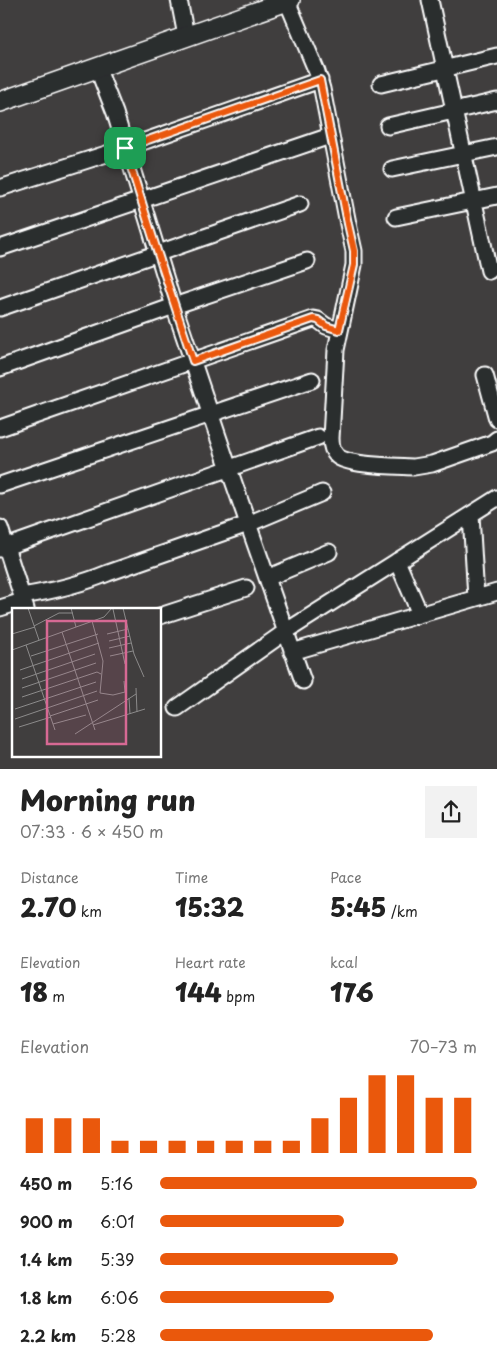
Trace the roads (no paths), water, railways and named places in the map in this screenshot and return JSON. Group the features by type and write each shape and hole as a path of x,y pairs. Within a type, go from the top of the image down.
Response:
{"street":[{"path":"179,0 186,36"},
{"path":"430,0 489,271"},
{"path":"0,102 288,1 320,80 355,258 336,350 331,438 333,451 340,458 351,462 414,467 432,464 492,443 497,439"},
{"path":"381,84 497,56"},
{"path":"97,67 115,112 174,306 210,414 303,681"},
{"path":"0,188 125,148 320,80"},
{"path":"388,126 497,101"},
{"path":"0,248 330,136"},
{"path":"392,169 497,147"},
{"path":"396,217 497,196"},
{"path":"0,308 300,204"},
{"path":"0,368 307,261"},
{"path":"0,428 313,319 339,330"},
{"path":"484,375 497,419"},
{"path":"0,486 312,380"},
{"path":"3,548 318,437"},
{"path":"0,608 24,602 51,591 88,582 108,573 248,524 322,493"},
{"path":"177,708 285,632 497,498"},
{"path":"471,515 476,598"},
{"path":"0,528 3,548 24,602"},
{"path":"267,578 329,552"},
{"path":"396,561 420,614"},
{"path":"161,616 246,588"},
{"path":"292,652 497,592"}]}
